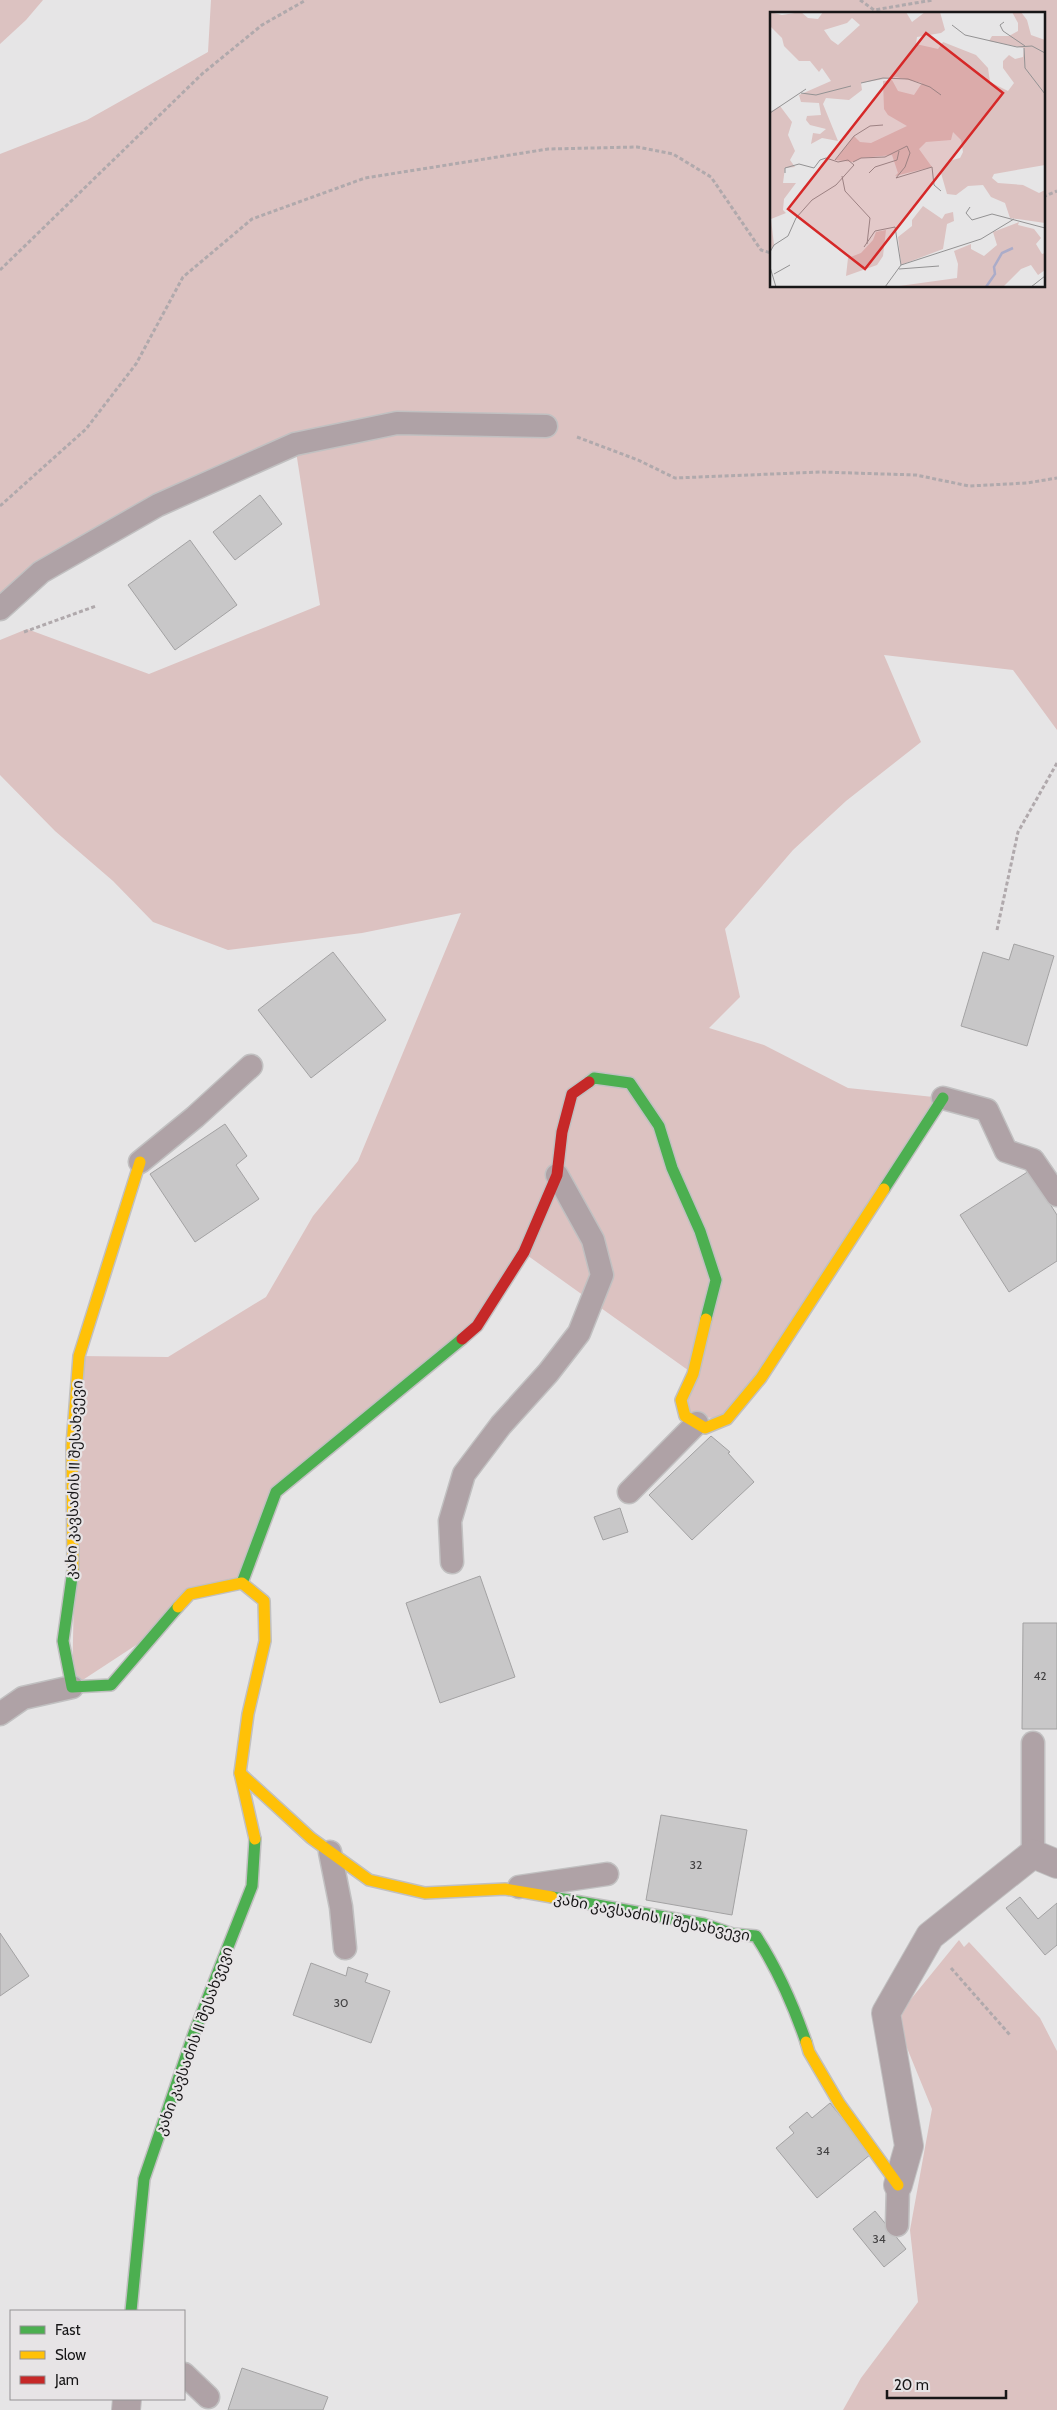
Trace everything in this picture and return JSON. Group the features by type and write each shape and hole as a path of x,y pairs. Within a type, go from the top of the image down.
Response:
{"street":[{"path":"72,1686 111,1686 190,1594 242,1583 276,1492 477,1326 524,1252 557,1175 562,1132 572,1094 594,1078 630,1083 659,1126 672,1168 700,1231 716,1280 692,1374 681,1400 685,1416 706,1428 727,1419 761,1378 943,1098"},
{"name":"კახი კავსაძის II შესახვევი","path":"72,1686 64,1641 73,1569 72,1446 79,1356 140,1162"},
{"name":"კახი კავსაძის II შესახვევი","path":"131,2310 144,2179 194,2033 252,1886 256,1845 240,1773 248,1714 265,1641 264,1601 242,1583"},
{"name":"კახი კავსაძის II შესახვევი","path":"240,1773 310,1838 369,1880 425,1893 505,1888 704,1924 733,1934 756,1936 778,1971 795,2009 809,2052 839,2103 898,2185"},
{"path":"898,2185 909,2146 886,2013 930,1936 1045,1859"}],"lane":[{"path":"0,609 42,572 158,505 295,444 397,423 546,426"},
{"path":"140,1162 195,1117 251,1066"},
{"path":"943,1098 987,1110 1006,1151 1033,1160 1057,1194"},
{"path":"452,1562 450,1520 464,1474 501,1425 548,1374 579,1333 602,1275 593,1240 557,1175"},
{"path":"629,1492 697,1423"},
{"path":"0,1714 23,1698 72,1686"},
{"path":"1033,1743 1045,1859"},
{"path":"330,1852 341,1907 345,1948"},
{"path":"505,1888 607,1874"},
{"path":"897,2225 898,2185"},
{"path":"185,2375 208,2397"}],"path":[{"path":"0,270 202,74 262,25 306,0"},
{"path":"860,0 874,10 932,0"},
{"path":"0,506 86,429 136,364 183,277 252,219 365,178 548,149 637,147 673,154 711,177 761,250 770,253"},
{"path":"1044,197 1057,191"},
{"path":"546,426 638,460 675,478 821,472 916,475 969,486 1027,483 1057,478"},
{"path":"18,635 96,606"},
{"path":"997,930 1018,832 1057,763"},
{"path":"930,1936 943,1959 1010,2035"}],"shaded area":[{"path":"0,0 43,0 26,20 0,44"},
{"path":"211,0 1057,0 1057,730 1013,670 884,655 921,742 846,801 793,850 725,929 740,997 709,1028 764,1045 848,1088 943,1098 727,1419 685,1416 692,1373 524,1253 477,1326 276,1492 242,1583 190,1594 153,1634 72,1687 79,1356 168,1357 266,1297 313,1216 358,1161 461,913 362,933 228,950 153,922 113,881 55,831 0,775 0,640 27,629 149,674 320,605 295,445 158,505 0,609 0,154 87,120 208,52"},
{"path":"959,1940 964,1947 969,1942 1040,2018 1057,2051 1057,2410 843,2410 861,2378 918,2302 910,2230 932,2109 898,2026 898,2015"}],"building":[{"path":"260,495 282,524 235,560 213,532"},
{"path":"190,540 237,605 175,650 128,585"},
{"path":"1014,944 1054,956 1027,1046 961,1026 983,952 1009,960"},
{"path":"333,952 386,1020 311,1078 258,1010"},
{"path":"225,1124 247,1156 236,1165 259,1199 195,1242 150,1174"},
{"path":"1029,1171 1057,1215 1057,1261 1009,1292 960,1215"},
{"path":"711,1436 730,1452 728,1453 754,1482 692,1540 649,1495"},
{"path":"620,1508 628,1532 603,1540 594,1517"},
{"path":"480,1576 515,1677 440,1703 406,1603"},
{"path":"1023,1623 1057,1623 1057,1729 1022,1729"},
{"path":"661,1815 747,1830 732,1915 646,1900"},
{"path":"1020,1897 1038,1919 1057,1903 1057,1945 1045,1955 1006,1908"},
{"path":"0,1933 29,1976 0,1996"},
{"path":"311,1963 346,1976 348,1967 368,1974 365,1982 390,1991 371,2043 293,2015"},
{"path":"830,2103 871,2154 817,2198 776,2148 794,2133 789,2127 807,2112 812,2118"},
{"path":"875,2211 906,2249 884,2267 853,2229"},
{"path":"242,2368 328,2397 323,2410 228,2410"}],"traffic: fast":[{"path":"589,1082 594,1078 630,1083 659,1126 672,1168 700,1231 716,1280 706,1319"},
{"path":"884,1189 943,1098"},
{"path":"242,1583 276,1492 462,1339"},
{"path":"73,1570 63,1641 72,1687 111,1685 178,1607"},
{"path":"131,2310 144,2179 194,2033 252,1886 255,1839"},
{"path":"552,1897 704,1924 733,1934 756,1936 784,1988 806,2042"}],"traffic: slow":[{"path":"73,1570 72,1445 79,1356 140,1162"},
{"path":"706,1319 693,1374 681,1400 685,1416 705,1428 727,1419 761,1378 884,1189"},
{"path":"178,1607 190,1594 242,1583 264,1601 265,1641 248,1714 240,1773 255,1839"},
{"path":"240,1773 311,1838 369,1880 425,1893 505,1889 552,1897"},
{"path":"806,2042 809,2052 839,2103 898,2185"}],"traffic: jam":[{"path":"462,1339 477,1326 524,1252 557,1175 562,1132 572,1094 589,1082"}]}
